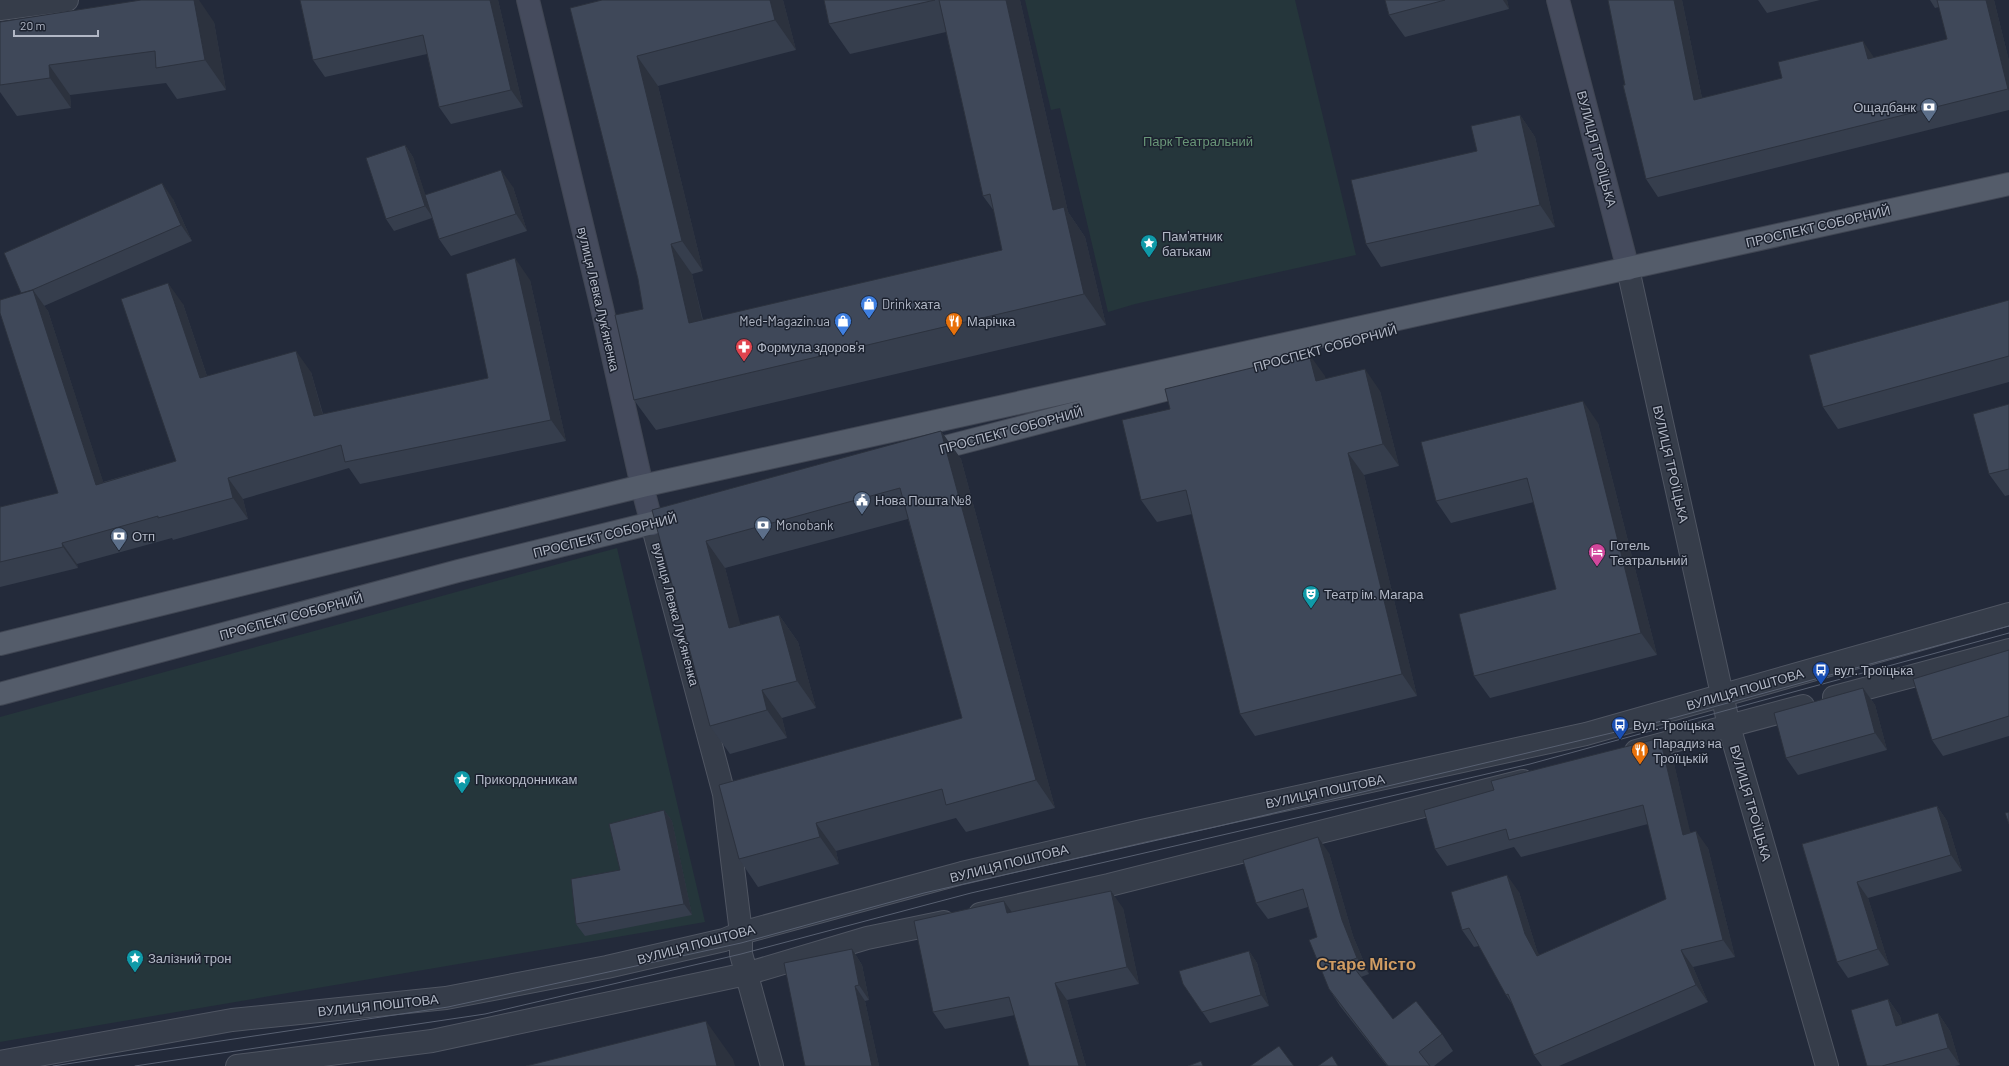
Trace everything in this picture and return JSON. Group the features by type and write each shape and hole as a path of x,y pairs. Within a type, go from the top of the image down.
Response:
{"main road":[{"name":"ПРОСПЕКТ СОБОРНИЙ","path":"0,644 642,486 2009,184"},
{"name":"ПРОСПЕКТ СОБОРНИЙ","path":"903,458 1628,269"},
{"name":"ПРОСПЕКТ СОБОРНИЙ","path":"0,694 458,572 652,524 702,510"}],"street":[{"path":"0,9 67,0"},
{"name":"вулиця Левка Лукʼяненка","path":"528,0 602,308 642,486 724,794 741,933 741,954 772,1066"},
{"name":"ВУЛИЦЯ ТРОЇЦЬКА","path":"1558,0 1628,269 1729,726 1827,1066"},
{"name":"ВУЛИЦЯ ПОШТОВА","path":"0,1062 232,1020 446,998 607,967 724,940 741,933 962,873 1142,831 1586,734 2009,614"},
{"path":"1613,757 2009,650"},
{"path":"237,1066 432,1042 746,974 867,938 1109,885 1544,775"}],"green space":[{"name":"Парк Театральний","path":"1025,0 1295,0 1356,255 1135,304 1108,312 1060,108 1051,110"},
{"path":"617,548 705,922 0,1042 0,717"}],"building":[{"path":"141,0 194,0 205,60 156,68 155,51 49,65 50,78 0,85 0,22"},
{"path":"300,0 490,0 511,90 439,107 423,35 313,60"},
{"path":"602,0 770,0 775,20 637,56 682,241 671,244 689,323 1002,250 990,194 983,196 939,0 1006,0 1053,210 1064,207 1084,294 634,400 615,315 643,309 638,279 570,8"},
{"path":"824,0 935,0 829,24"},
{"path":"1385,0 1445,0 1389,15"},
{"path":"1608,0 1674,0 1694,100 1782,78 1778,62 1863,41 1868,59 1947,39 1937,0 1986,0 2008,89 1646,179 1623,85 1625,85"},
{"path":"1520,115 1540,205 1366,244 1351,180 1477,151 1471,126"},
{"path":"405,145 425,206 386,219 366,158"},
{"path":"501,170 516,214 439,239 425,195"},
{"path":"162,183 181,225 32,290 21,293 4,253"},
{"path":"515,258 551,420 345,462 341,445 228,478 233,498 158,518 158,516 62,543 63,547 0,562 0,507 58,493 0,313 0,300 33,290 96,485 176,461 121,299 168,283 200,378 296,351 314,416 488,378 466,274"},
{"path":"2009,300 2009,356 1823,407 1809,355"},
{"name":"Театр ім. Магара","path":"1309,354 1316,381 1365,369 1383,444 1348,453 1402,674 1240,714 1186,490 1141,500 1122,420 1170,409 1165,389"},
{"name":"Готель Театральний","path":"1583,401 1641,633 1474,676 1459,614 1556,589 1527,478 1436,501 1421,442"},
{"path":"2009,404 2009,469 1989,474 1973,414"},
{"path":"941,431 1036,780 946,805 942,789 816,823 820,837 739,859 719,785 962,718 900,488 706,541 729,628 779,615 797,681 762,690 767,710 710,726 652,510"},
{"path":"2009,650 2009,716 1932,740 1913,679"},
{"path":"1863,688 1875,733 1786,758 1774,713"},
{"path":"1660,738 1683,835 1696,831 1723,940 1681,950 1696,985 1534,1055 1508,994 1506,995 1469,928 1462,930 1451,892 1507,875 1525,934 1537,956 1666,899 1643,805 1509,840 1506,829 1435,849 1424,810 1494,790 1491,781"},
{"path":"1937,806 1951,855 1857,882 1878,949 1837,962 1802,844"},
{"path":"664,810 684,904 576,924 571,879 620,870 609,824"},
{"path":"2009,812 2009,824 2005,813"},
{"path":"1318,837 1342,920 1357,958 1349,961 1393,1019 1416,1001 1442,1034 1419,1052 1430,1066 1388,1066 1329,989 1309,940 1317,937 1303,889 1256,903 1243,860"},
{"path":"1111,891 1127,967 1055,983 1079,1066 1029,1066 1009,997 933,1012 914,921 1004,901 1007,913"},
{"path":"852,949 859,985 855,986 872,1066 805,1066 784,963"},
{"path":"1249,951 1261,995 1202,1012 1183,984 1179,971"},
{"path":"1888,999 1896,1026 1938,1013 1948,1048 1882,1066 1867,1066 1851,1010"},
{"path":"706,1021 717,1066 526,1066"},
{"path":"1279,1046 1294,1066 1250,1066"},
{"path":"1332,1056 1338,1066 1318,1066"},
{"path":"1201,1061 1203,1066 1188,1066"}],"tram line":[{"path":"53,1066 448,1007 741,943 924,893 1215,827 1662,721 2009,626"},
{"path":"135,1066 485,1014 741,954 971,893 1530,764 2009,633"}],"place":[{"name":"Ощадбанк","path":"1929,122"},
{"name":"Пам'ятник батькам","path":"1149,258"},
{"name":"Drink хата","path":"869,319"},
{"name":"Med-Magazin.ua","path":"843,336"},
{"name":"Марічка","path":"954,336"},
{"name":"Формула здоров'я","path":"744,362"},
{"name":"Нова Пошта №8","path":"862,515"},
{"name":"Monobank","path":"763,540"},
{"name":"Отп","path":"119,551"},
{"name":"Готель Театральний","path":"1597,567"},
{"name":"Театр ім. Магара","path":"1311,609"},
{"name":"вул. Троїцька","path":"1821,685"},
{"name":"Вул. Троїцька","path":"1620,740"},
{"name":"Парадиз на Троїцькій","path":"1640,765"},
{"name":"Прикордонникам","path":"462,794"},
{"name":"Залізний трон","path":"135,973"}],"district":[{"name":"Старе Місто","path":"1366,964"}]}
